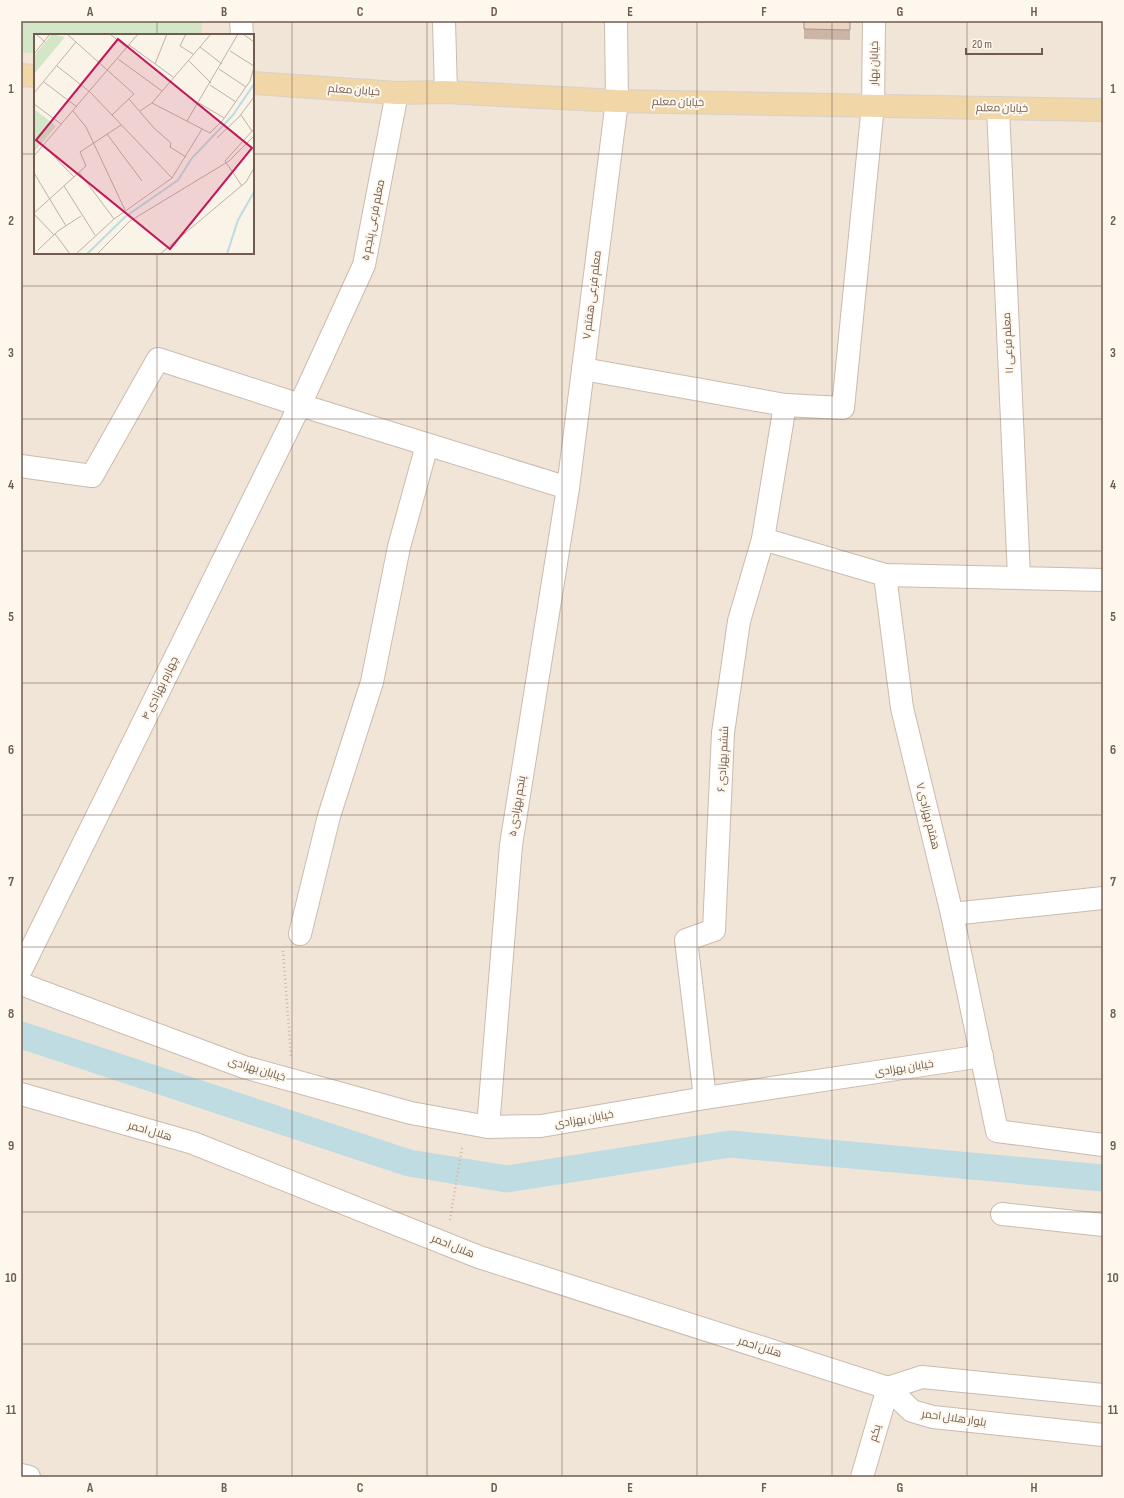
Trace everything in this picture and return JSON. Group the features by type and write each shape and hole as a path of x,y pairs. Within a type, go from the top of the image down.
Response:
{"main road":[{"path":"21,75 34,76"},
{"name":"خیابان معلم","path":"254,84 397,93 446,92 617,101 1103,110"}],"street":[{"path":"241,21 242,34"},
{"path":"444,21 446,92"},
{"name":"معلم فرعی هفتم ۷","path":"568,488 617,101 616,21"},
{"name":"خیابان بهار","path":"785,405 843,408 873,105 874,21"},
{"name":"معلم فرعی پنجم ۵","path":"300,405 364,265 397,93"},
{"name":"معلم فرعی ۱۱","path":"998,108 1019,577"},
{"path":"21,466 92,476 158,360 568,488"},
{"path":"583,370 785,405"},
{"name":"چهارم بهزادی ۴","path":"21,970 300,405"},
{"name":"ششم بهزادی ۶","path":"705,1098 686,940 714,930 723,733 739,621 763,539 785,405"},
{"path":"300,934 329,816 372,682 399,547 427,445"},
{"name":"پنجم بهزادی ۵","path":"488,1127 511,845 568,488"},
{"path":"763,539 884,575 1103,580"},
{"name":"هفتم بهزادی ۷","path":"884,575 902,708 952,914 982,1056"},
{"path":"952,914 1103,898"},
{"name":"خیابان بهزادی","path":"21,984 244,1067 411,1113 488,1127 541,1126 705,1098 982,1056"},
{"path":"982,1056 997,1131 1103,1145"},
{"name":"هلال احمر","path":"21,1094 193,1143 487,1259 888,1388"},
{"path":"1002,1214 1103,1225"},
{"path":"888,1388 922,1377 1103,1395"},
{"name":"بلوار هلال احمر","path":"888,1388 912,1411 933,1417 1103,1435"},
{"name":"یکم","path":"862,1477 888,1388"},
{"path":"21,1475 29,1477"}],"path":[{"path":"292,1080 282,940 300,934"},
{"path":"447,1244 466,1123"}],"shaded area":[{"path":"21,21 1103,21 1103,1477 21,1477"}],"green space":[{"path":"21,21 202,21 202,34 34,34 34,53 21,53"}],"building":[{"path":"804,21 850,21 850,30 804,29"}],"waterway":[{"path":"21,1035 409,1163 507,1179 730,1144 1103,1178"}]}
